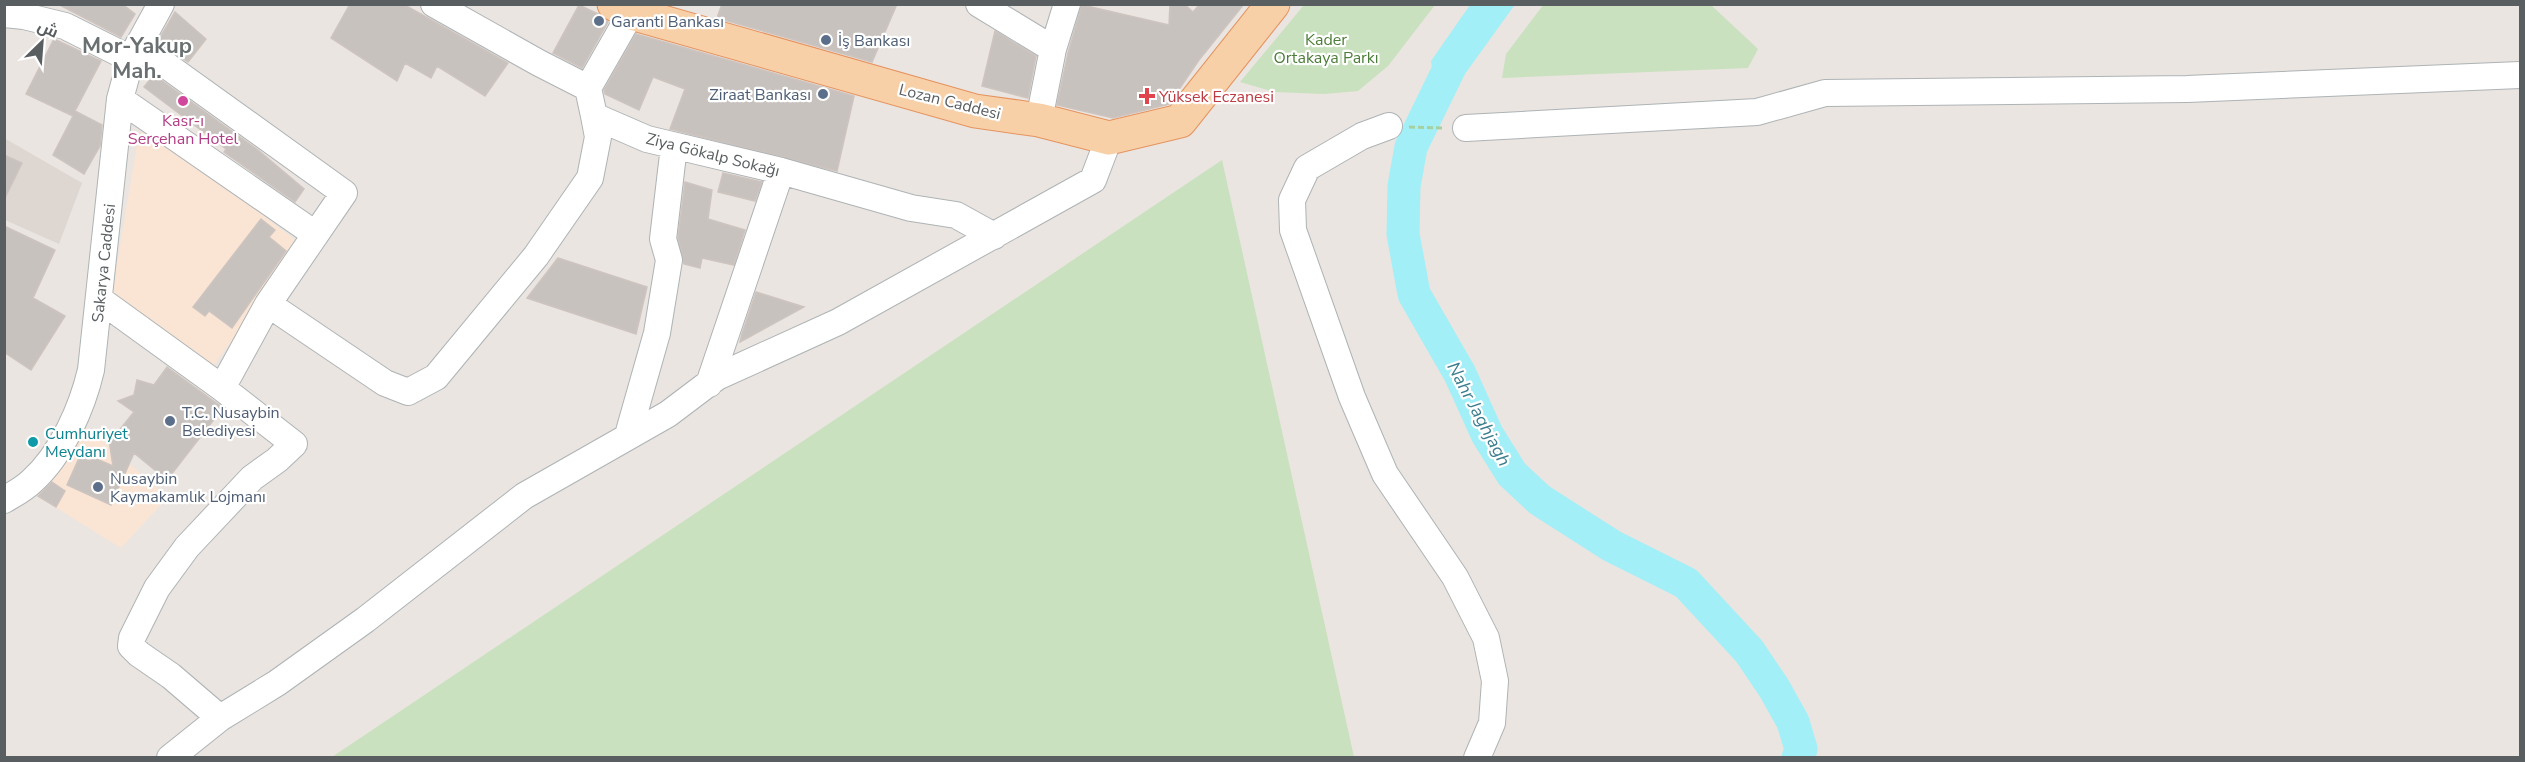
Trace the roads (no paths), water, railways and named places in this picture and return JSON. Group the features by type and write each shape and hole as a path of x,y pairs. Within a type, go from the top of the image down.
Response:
{"main road":[{"name":"Lozan Caddesi","path":"635,9 975,111 1039,120 1109,138 1180,121 1273,4"}],"street":[{"name":"Sakarya Caddesi","path":"4,500 32,482 41,472 76,416 92,370 120,99 134,52 160,4"},
{"path":"434,4 588,88"},
{"path":"979,4 1053,50"},
{"path":"1039,120 1053,50 1067,4"},
{"path":"268,304 385,382 408,392 436,377 536,256 590,177 598,137 588,88 635,9"},
{"path":"4,14 24,16 65,26 134,52 344,193 268,304 222,388"},
{"path":"1466,128 1757,112 1825,93 2187,89 2520,75"},
{"path":"120,99 315,234"},
{"name":"Ziya Gökalp Sokağı","path":"594,116 647,139 781,171 911,208 956,215 994,236"},
{"path":"1389,126 1362,136 1307,168 1292,200 1293,230 1352,397 1385,474 1455,577 1486,638 1495,681 1492,723 1477,758"},
{"path":"170,758 220,718 277,683 365,620 525,496 668,414 717,377 838,322 1093,180 1109,138"},
{"path":"628,435 657,333 669,260 663,239 674,146"},
{"path":"709,384 781,171"},
{"path":"99,299 222,388 294,444 252,478 187,547 157,588 132,638 131,646 139,654 171,676 220,718"}],"water":[{"path":"1470,5 1515,5 1468,64 1436,96 1431,61"}],"waterway":[{"name":"Nahr Jaghjagh","path":"1495,4 1451,65 1411,147 1404,186 1403,234 1414,294 1460,374 1487,434 1512,474 1540,500 1612,546 1686,583 1749,651 1774,688 1793,722 1801,749 1798,758"}],"place":[{"name":"Garanti Bankası","path":"599,21"},
{"name":"İş Bankası","path":"826,40"},
{"name":"Ziraat Bankası","path":"823,94"},
{"name":"Yüksek Eczanesi","path":"1147,96"},
{"name":"Kasr-ı Serçehan Hotel","path":"183,101"},
{"name":"T.C. Nusaybin Belediyesi","path":"170,421"},
{"name":"Cumhuriyet Meydanı","path":"33,442"},
{"name":"Nusaybin Kaymakamlık Lojmanı","path":"98,487"}],"district":[{"name":"Mor-Yakup Mah.","path":"137,58"}],"park label":[{"name":"Kader Ortakaya Parkı","path":"1326,48"}]}
